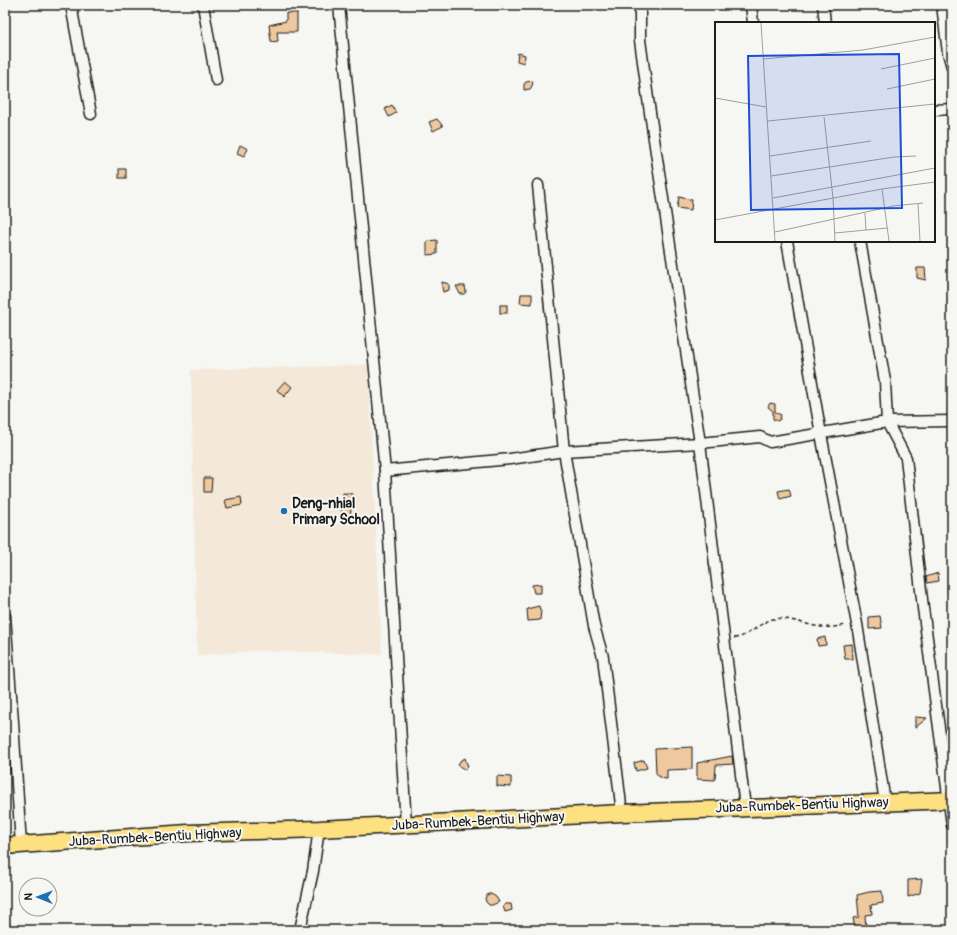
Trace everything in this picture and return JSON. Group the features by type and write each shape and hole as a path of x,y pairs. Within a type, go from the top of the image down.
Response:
{"main road":[{"name":"Juba-Rumbek-Bentiu Highway","path":"13,845 188,833 319,830 745,807 950,800"}],"street":[{"path":"71,5 91,114"},
{"path":"203,5 216,80"},
{"path":"339,5 385,471 406,825"},
{"path":"640,5 640,40 700,443 745,807"},
{"path":"751,5 753,22"},
{"path":"823,5 825,22"},
{"path":"942,5 948,53 952,67"},
{"path":"935,110 952,109"},
{"path":"538,185 564,451 594,626 603,657 622,813"},
{"path":"788,242 821,434 856,624 885,802"},
{"path":"860,242 885,381 887,422 906,458 923,608 950,800 952,825"},
{"path":"385,471 510,459 564,451 700,443 760,437 770,442 887,422 952,421"},
{"path":"5,616 13,845"},
{"path":"300,930 319,830"}],"path":[{"path":"724,638 740,637 774,619 795,621 823,627 856,624"}],"shaded area":[{"name":"Deng-nhial Primary School","path":"368,365 382,654 254,651 197,655 191,370"}],"building":[{"path":"286,13 297,13 297,32 277,32 278,41 271,42 269,25 286,21"},
{"path":"518,53 525,55 524,63 517,61"},
{"path":"533,81 530,89 524,90 524,84 526,82"},
{"path":"392,105 396,113 389,117 385,109"},
{"path":"437,119 443,126 433,131 429,122"},
{"path":"240,145 248,149 244,156 237,153"},
{"path":"119,169 126,169 126,178 119,178"},
{"path":"679,197 692,200 691,210 677,208"},
{"path":"437,240 437,254 427,255 427,241"},
{"path":"917,268 925,268 926,280 917,278"},
{"path":"442,282 449,284 449,290 443,292"},
{"path":"456,286 465,286 466,292 464,294 460,294"},
{"path":"521,294 532,294 532,304 520,303"},
{"path":"500,305 507,305 507,313 500,313"},
{"path":"285,381 292,387 284,397 277,390"},
{"path":"770,403 775,404 775,412 781,415 778,421 773,419 773,411 768,407"},
{"path":"204,478 212,478 211,492 204,492"},
{"path":"789,489 791,496 780,499 778,491"},
{"path":"343,493 353,494 350,517 341,516"},
{"path":"241,497 242,505 227,508 225,500"},
{"path":"938,573 939,581 927,583 926,577"},
{"path":"541,584 541,593 534,593 532,585"},
{"path":"539,606 541,610 540,620 528,621 527,609"},
{"path":"880,616 882,628 869,629 869,617"},
{"path":"825,637 826,645 818,646 817,639"},
{"path":"852,644 853,659 845,659 843,645"},
{"path":"915,717 927,718 915,728"},
{"path":"692,747 692,769 667,770 667,779 660,778 656,773 655,749"},
{"path":"732,756 733,764 716,765 715,780 697,779 697,763"},
{"path":"465,758 468,767 465,770 458,765 460,761"},
{"path":"644,760 647,768 636,771 634,763"},
{"path":"497,776 511,777 511,787 497,786"},
{"path":"922,879 920,893 908,897 908,880"},
{"path":"882,891 883,903 871,905 872,914 865,915 866,929 855,929 853,918 859,917 857,895"},
{"path":"488,894 496,897 499,902 489,905 485,898"},
{"path":"506,904 511,904 512,910 505,912 503,906"}],"place":[{"name":"Deng-nhial Primary School","path":"284,511"}]}
